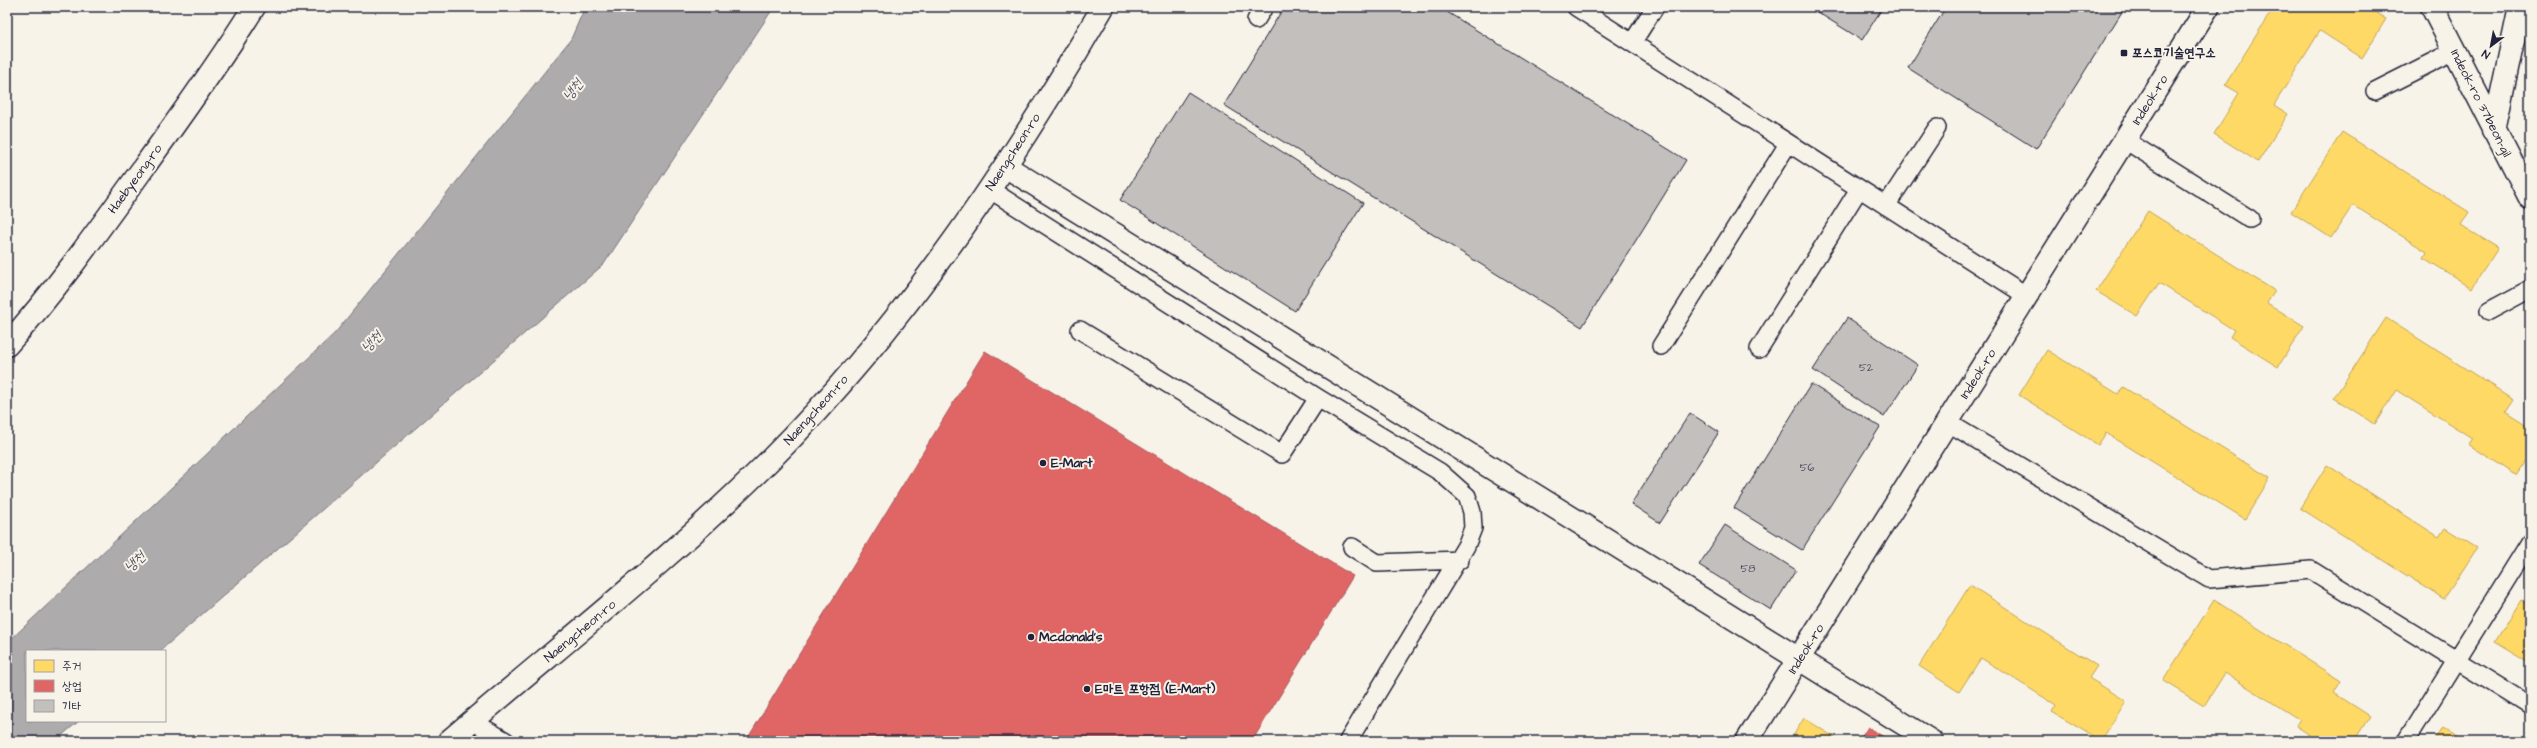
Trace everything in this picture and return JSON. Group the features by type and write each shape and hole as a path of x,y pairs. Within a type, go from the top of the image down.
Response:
{"street":[{"name":"Haebyeong-ro","path":"7,345 107,218 232,43 254,7"},
{"name":"Naengcheon-ro","path":"449,741 656,565 772,458 823,404 875,342 989,189 1005,166 1103,7"},
{"name":"Indeok-ro","path":"1747,741 2208,7"},
{"name":"Indeok-ro 37beon-gil","path":"2432,7 2530,198"},
{"path":"2494,130 2520,7"},
{"path":"1005,166 1931,741"}],"lane":[{"path":"1576,7 2027,296"},
{"path":"1632,43 1655,7"},
{"path":"2375,91 2454,51"},
{"path":"1886,206 1937,128"},
{"path":"2125,140 2250,219"},
{"path":"1661,346 1788,144"},
{"path":"989,189 1318,398 1440,472 1467,496 1472,512 1473,528 1460,560 1348,741"},
{"path":"1759,349 1859,189"},
{"path":"2489,311 2530,289"},
{"path":"1080,330 1282,454 1318,398"},
{"path":"1948,422 2209,579 2311,570 2454,661 2530,706"},
{"path":"2406,741 2454,661 2530,542"},
{"path":"1352,547 1377,562 1460,560"},
{"path":"472,721 506,741"}],"water":[{"name":"냉천","path":"585,7 774,7 604,264 161,650 26,650 26,722 78,722 55,741 7,741 7,643 336,332 571,39"}],"building: 주거":[{"path":"2274,7 2366,7 2386,19 2362,58 2320,31 2274,105 2288,114 2258,162 2214,134 2239,93 2225,85"},
{"path":"2342,132 2469,212 2461,225 2498,248 2472,288 2424,258 2427,252 2353,205 2331,238 2291,212"},
{"path":"2148,211 2275,291 2267,303 2304,326 2278,367 2230,337 2234,330 2159,283 2137,316 2096,291"},
{"path":"2386,318 2513,399 2505,411 2530,427 2530,453 2516,475 2468,444 2472,438 2396,390 2375,424 2334,398"},
{"path":"2047,350 2118,394 2123,387 2270,478 2245,519 2106,433 2098,445 2019,395"},
{"path":"2327,465 2439,537 2445,528 2477,548 2444,599 2300,508"},
{"path":"1970,585 2097,666 2089,678 2126,701 2101,741 2052,712 2056,705 1981,658 1959,692 1919,666"},
{"path":"2214,600 2341,681 2334,693 2370,716 2354,741 2319,741 2296,726 2300,720 2225,673 2204,706 2163,681"},
{"path":"2521,600 2530,605 2530,663 2495,642"},
{"path":"1804,718 1840,741 1790,741"},
{"path":"2442,728 2464,741 2434,741"}],"building: 상업":[{"name":"E-Mart","path":"985,351 1353,576 1252,741 746,741"},
{"path":"1868,727 1890,741 1859,741"}],"building: 기타":[{"path":"1284,7 1439,7 1686,160 1582,327 1224,105"},
{"path":"1809,7 1883,7 1862,40"},
{"path":"1946,7 2125,7 2036,149 1908,68"},
{"path":"1188,92 1363,203 1295,311 1120,200"},
{"path":"1847,318 1918,365 1884,417 1813,370"},
{"path":"1811,384 1880,427 1802,550 1734,508"},
{"path":"1690,413 1719,432 1660,523 1631,504"},
{"path":"1725,525 1796,570 1771,610 1699,565"}],"place":[{"name":"포스코기술연구소","path":"2124,53"},
{"name":"E-Mart","path":"1043,463"},
{"name":"Mcdonald's","path":"1031,637"},
{"name":"E마트 포항점 (E-Mart)","path":"1087,689"}]}
